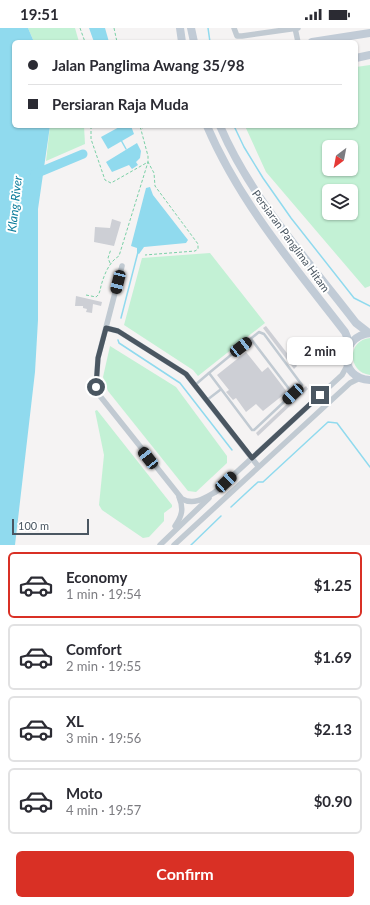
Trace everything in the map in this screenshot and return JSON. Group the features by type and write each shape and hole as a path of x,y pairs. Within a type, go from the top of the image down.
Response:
{"main road":[{"path":"180,28 182,40"},
{"path":"191,28 194,40"},
{"path":"325,40 370,33"},
{"path":"358,58 370,55"},
{"name":"Persiaran Panglima Hitam","path":"208,128 217,148 255,214 345,332 350,344"},
{"name":"Persiaran Panglima Hitam","path":"221,128 239,166 260,197 356,323 370,333"},
{"path":"370,333 355,338 347,351 348,364 352,373 360,378 370,380"}],"street":[{"path":"234,28 237,36 265,30 296,28 298,40"},
{"path":"122,266 98,358 96,387 100,396 178,495 187,502 193,502 199,501 217,490"},
{"path":"106,328 118,331 186,374 258,466"},
{"path":"160,545 217,490 342,375 348,364"},
{"path":"174,545 258,466 350,383 360,378"},
{"path":"169,536 182,514 182,508 178,495"}],"lane":[{"path":"194,385 259,332 264,334 301,383 301,386 254,430 252,430 209,374"},
{"path":"251,339 293,394"},
{"path":"207,400 220,390"}],"path":[{"path":"80,28 84,40"},
{"path":"114,28 117,40"},
{"path":"90,128 91,139 105,180 108,182 111,183 148,162"},
{"path":"141,128 148,162 154,174 155,186 198,244 198,249 195,251 145,254"},
{"path":"86,295 96,297 99,295 101,285 110,263 119,256 148,162"},
{"path":"110,263 108,258 111,249"}],"green space":[{"path":"28,28 75,28 78,40 33,40"},
{"path":"370,65 370,286 365,288 266,172 246,128 358,128 358,67"},
{"path":"50,128 84,128 85,144 46,161"},
{"path":"210,253 265,323 198,376 193,370 124,325 142,258"},
{"path":"370,338 370,375 362,373 357,368 354,363 353,356 357,344 362,340"},
{"path":"110,346 176,387 227,456 227,463 196,492 188,491 108,391 103,377"},
{"path":"97,410 172,505 172,507 164,513 164,521 149,537 143,538 102,510 99,505 104,455 95,411"}],"water":[{"name":"Klang River","path":"0,28 28,28 33,40 12,40 12,128 50,128 38,209 38,320 35,372 15,545 0,545"},
{"path":"89,28 105,28 108,40 93,40"},
{"path":"117,128 132,128 134,134 108,149 101,137"},
{"path":"137,143 141,151 140,158 136,162 138,165 132,169 129,165 112,172 106,162"},
{"path":"150,187 153,195 188,240 186,243 144,247 139,254 137,253 137,248 131,246 146,188"}],"building":[{"path":"112,219 121,222 114,246 94,242 95,227 110,228"},
{"path":"76,296 102,302 101,306 93,304 92,313 86,312 87,309 83,308 83,306 75,306"},
{"path":"266,326 297,366 294,369 263,328"},
{"path":"246,352 262,372 268,367 287,392 263,411 256,404 246,412 236,398 233,400 226,392 229,390 217,375"},
{"path":"306,386 308,389 258,436 256,433"}],"waterway":[{"path":"208,28 210,40"},
{"path":"235,128 244,147 263,178 291,218 354,298 370,306"},
{"path":"121,140 126,149"},
{"path":"35,174 83,154"},
{"path":"121,318 138,252"},
{"path":"118,340 119,343 180,383 232,450"},
{"path":"231,507 258,482 263,482 328,422 337,423 370,467"},
{"path":"191,545 221,516"}],"route":[{"path":"96,387 98,358 106,328 118,331 186,374 252,458 320,395"}]}
